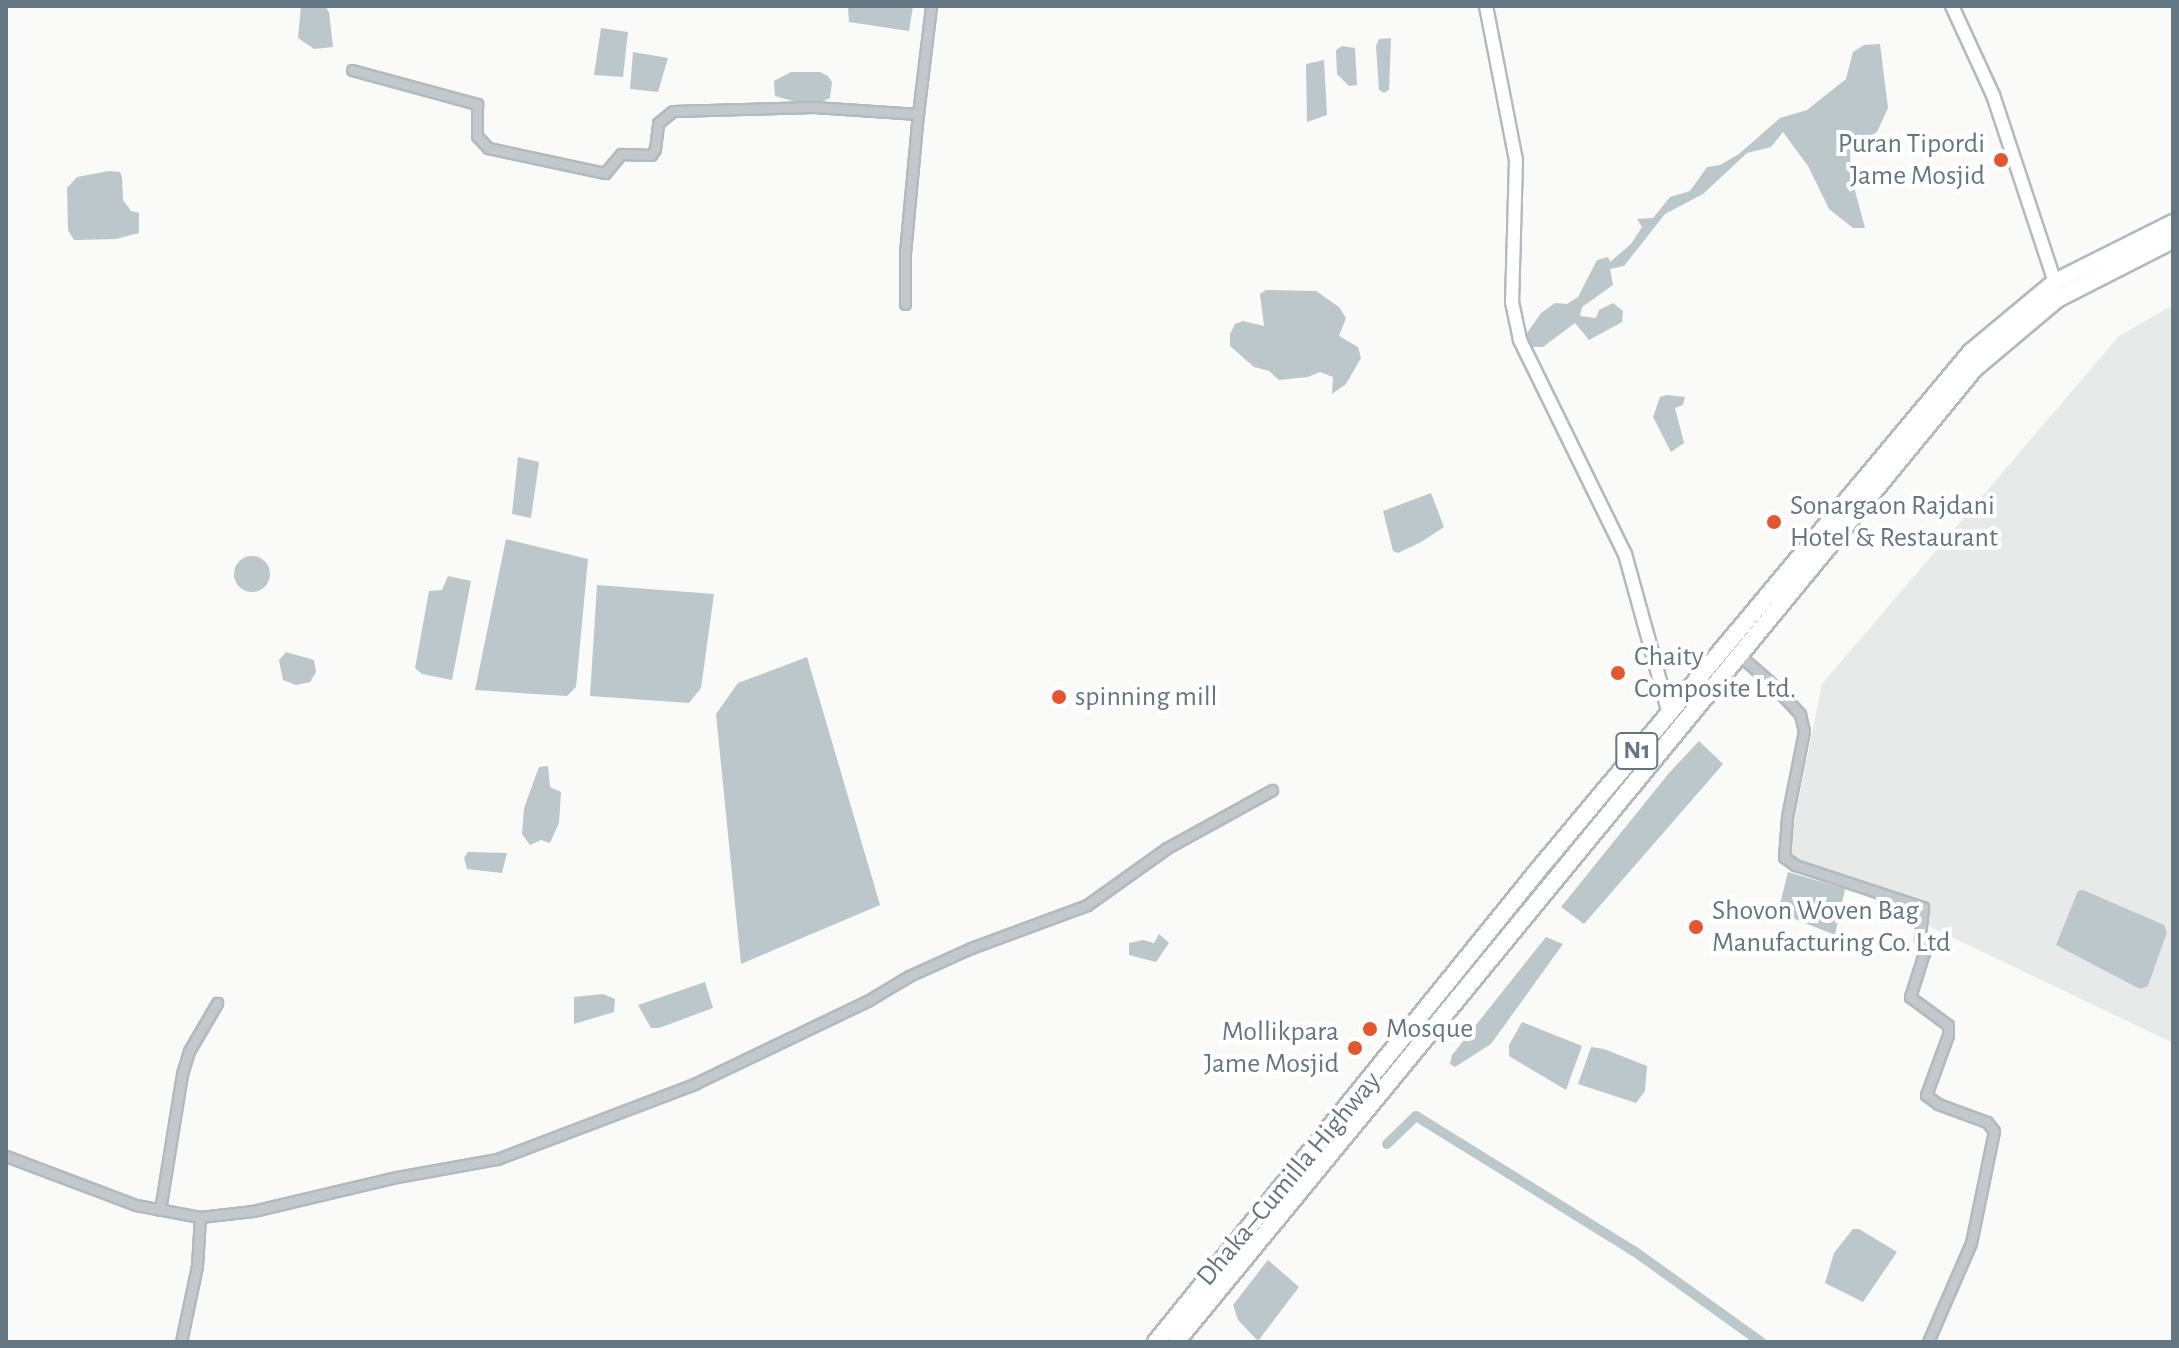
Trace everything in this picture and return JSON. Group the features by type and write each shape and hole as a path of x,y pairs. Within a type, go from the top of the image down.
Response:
{"highway":[{"name":"Dhaka–Cumilla Highway","path":"1156,1342 1539,869 1971,352 2053,290 2173,223"},
{"name":"Dhaka–Cumilla Highway","path":"1176,1342 1549,883 1669,745 1974,369 2053,290 2173,240"}],"street":[{"path":"905,304 905,253 931,6"},
{"path":"1486,6 1516,160 1512,302 1520,340 1625,554 1669,714"},
{"path":"1952,6 1993,95 2053,290"},
{"path":"352,70 471,101 479,108 479,140 488,148 588,172 605,173 621,154 651,155 655,149 658,123 673,111 814,107 918,114"},
{"path":"1739,655 1800,714 1804,731 1787,817 1784,857 1795,865 1923,907 1925,914 1920,938 1924,953 1910,997 1948,1025 1948,1035 1926,1095 1938,1104 1987,1122 1994,1131 1971,1243 1928,1342"},
{"path":"6,1156 136,1205 200,1217 253,1211 397,1177 497,1159 620,1115 694,1084 971,948 1087,905 1167,848 1272,790"},
{"path":"160,1210 182,1074 189,1051 217,1003"},
{"path":"181,1342 197,1266 200,1217"}],"shaded area":[{"path":"301,6 325,6 329,12 333,47 314,49 298,38"},
{"path":"848,6 913,6 909,31 849,22"},
{"path":"601,28 628,32 623,77 594,75"},
{"path":"1391,38 1389,90 1384,93 1379,90 1376,46 1379,39"},
{"path":"1880,44 1888,108 1877,132 1850,150 1851,176 1865,228 1853,228 1829,209 1808,166 1783,132 1771,147 1747,153 1703,194 1665,214 1624,266 1610,269 1613,285 1582,307 1580,316 1596,318 1599,310 1613,303 1623,311 1622,322 1589,340 1575,323 1543,347 1527,347 1525,336 1541,313 1555,303 1567,304 1578,297 1597,260 1608,257 1610,262 1631,244 1642,227 1637,219 1653,218 1670,197 1690,191 1707,167 1720,165 1739,154 1780,118 1807,110 1846,79 1853,52 1864,45"},
{"path":"1342,46 1355,48 1357,85 1349,86 1337,74 1336,50"},
{"path":"633,52 668,58 658,92 630,89"},
{"path":"1324,60 1327,115 1307,122 1306,64"},
{"path":"791,72 820,72 828,76 832,82 830,98 821,102 796,102 775,96 774,81"},
{"path":"120,172 123,200 131,211 139,213 139,233 116,239 74,240 68,230 67,188 77,177"},
{"path":"1266,290 1316,291 1339,307 1346,318 1339,336 1358,347 1361,358 1346,384 1332,394 1333,377 1320,372 1308,377 1279,380 1269,371 1254,367 1230,346 1230,334 1235,324 1243,321 1264,326 1260,294"},
{"path":"2173,305 2173,1043 1787,858 1822,684 2119,336"},
{"path":"1660,397 1685,397 1683,405 1675,408 1684,443 1671,452 1653,417"},
{"path":"518,457 539,462 531,518 512,514"},
{"path":"1431,493 1444,527 1398,553 1393,551 1383,511"},
{"path":"506,539 588,559 576,687 567,696 475,690"},
{"path":"252,556 265,561 270,574 265,587 252,592 239,587 234,574 239,561"},
{"path":"448,576 471,581 452,680 422,674 415,668 429,591 442,590"},
{"path":"597,585 714,594 701,688 689,703 590,696"},
{"path":"286,652 314,660 316,672 310,682 296,685 283,680 279,660"},
{"path":"807,657 880,905 741,964 716,714 738,683"},
{"path":"1699,741 1723,764 1584,924 1561,907 1669,773"},
{"path":"548,766 550,787 561,792 559,823 550,843 541,840 530,845 522,834 524,808 539,767"},
{"path":"468,852 507,853 502,873 467,869 464,858"},
{"path":"1788,872 1845,889 1835,935 1790,917 1780,904"},
{"path":"2083,890 2164,925 2167,932 2148,986 2140,989 2056,945 2078,891"},
{"path":"1159,934 1169,943 1156,962 1129,955 1129,943 1143,940 1154,943"},
{"path":"1546,937 1563,944 1491,1044 1455,1067 1450,1064 1452,1055"},
{"path":"705,982 713,1008 659,1028 651,1028 638,1005"},
{"path":"603,994 615,999 614,1012 574,1024 574,997"},
{"path":"1522,1022 1582,1046 1566,1090 1509,1056 1509,1045"},
{"path":"1591,1047 1647,1066 1645,1091 1636,1103 1578,1084"},
{"path":"1853,1229 1859,1229 1897,1252 1863,1302 1825,1283 1834,1253"},
{"path":"1268,1260 1299,1287 1258,1341 1238,1320 1233,1305"}],"waterway":[{"path":"1387,1144 1416,1116 1634,1251 1761,1342"}],"place":[{"name":"Puran Tipordi Jame Mosjid","path":"2001,160"},
{"name":"Sonargaon Rajdani Hotel & Restaurant","path":"1774,522"},
{"name":"Chaity Composite Ltd.","path":"1618,673"},
{"name":"spinning mill","path":"1059,697"},
{"name":"Shovon Woven Bag Manufacturing Co. Ltd","path":"1696,927"},
{"name":"Mosque","path":"1370,1029"},
{"name":"Mollikpara Jame Mosjid","path":"1355,1048"}]}
